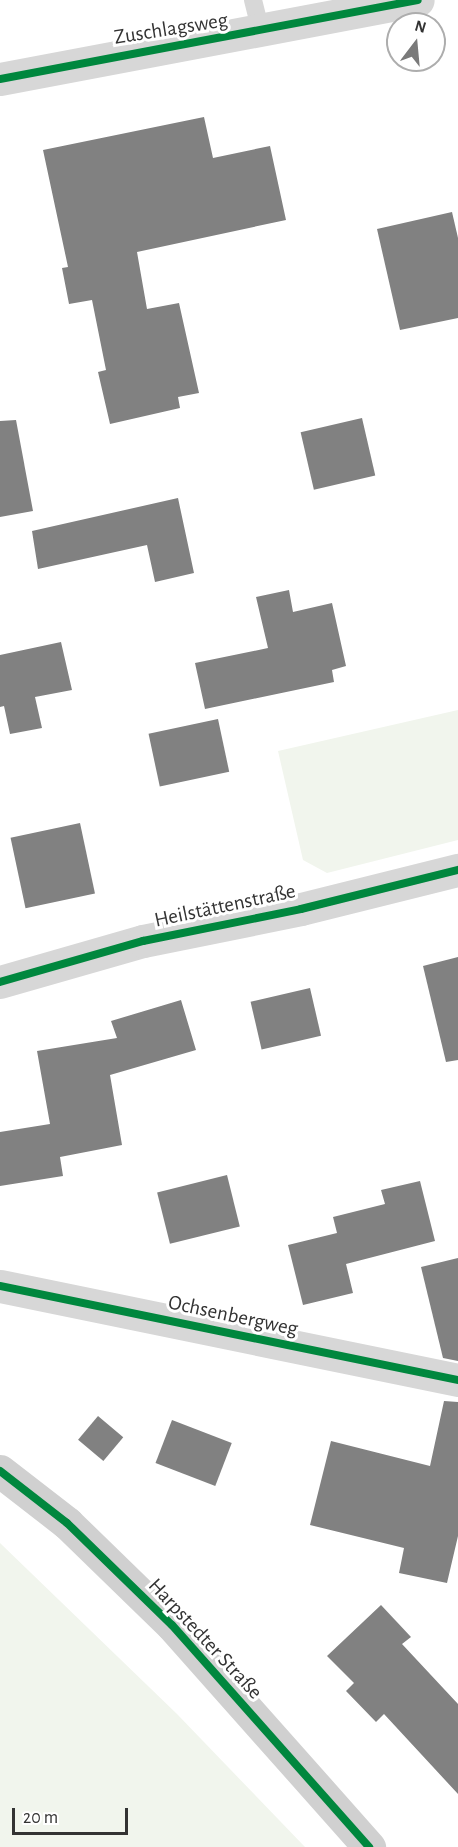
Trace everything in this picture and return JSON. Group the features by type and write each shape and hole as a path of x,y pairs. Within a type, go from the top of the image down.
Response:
{"main road":[{"name":"Harpstedter Straße","path":"0,1471 67,1523 172,1625 369,1847"}],"street":[{"name":"Zuschlagsweg","path":"0,79 261,32 418,0"},
{"name":"Heilstättenstraße","path":"0,982 143,941 302,909 458,870"},
{"name":"Ochsenbergweg","path":"0,1286 458,1380"}],"lane":[{"path":"253,0 261,32"}],"shaded area":[{"path":"458,710 458,840 327,873 303,860 278,751"},
{"path":"0,1543 177,1714 305,1847 0,1847"}],"building":[{"path":"204,117 213,158 270,146 286,220 137,252 147,309 179,303 199,393 178,397 180,408 110,424 98,372 106,370 92,300 69,304 62,268 68,267 43,150"},
{"path":"452,212 458,238 458,318 400,330 377,229"},
{"path":"362,418 375,475 314,490 301,432"},
{"path":"16,420 33,511 0,517 0,421"},
{"path":"178,498 194,573 155,582 147,545 38,569 32,531"},
{"path":"289,590 293,612 332,603 346,666 332,670 334,682 205,709 195,663 268,648 256,597"},
{"path":"61,642 72,690 35,697 42,728 10,734 4,706 0,707 0,655"},
{"path":"218,719 229,772 160,787 149,734"},
{"path":"80,823 95,893 26,908 11,838"},
{"path":"458,957 458,1060 446,1062 423,966"},
{"path":"310,988 321,1036 262,1049 251,1002"},
{"path":"181,1000 196,1050 110,1075 122,1145 60,1157 63,1176 0,1186 0,1132 50,1124 37,1051 117,1038 111,1021"},
{"path":"227,1175 240,1226 170,1244 157,1192"},
{"path":"420,1181 435,1241 346,1264 353,1293 303,1305 288,1245 337,1233 333,1217 385,1204 381,1190"},
{"path":"458,1258 458,1361 443,1358 421,1267"},
{"path":"444,1401 458,1402 458,1536 447,1583 399,1573 404,1548 310,1525 331,1441 430,1466"},
{"path":"98,1416 123,1437 103,1461 78,1440"},
{"path":"172,1420 232,1443 215,1486 156,1463"},
{"path":"381,1605 411,1637 402,1644 458,1704 458,1794 384,1714 376,1722 346,1691 354,1683 327,1656"}],"cycle path":[{"path":"0,79 418,0"},
{"path":"0,982 143,941 301,909 458,870"},
{"path":"0,1286 458,1380"},
{"path":"0,1471 67,1523 172,1625 369,1847"}]}
